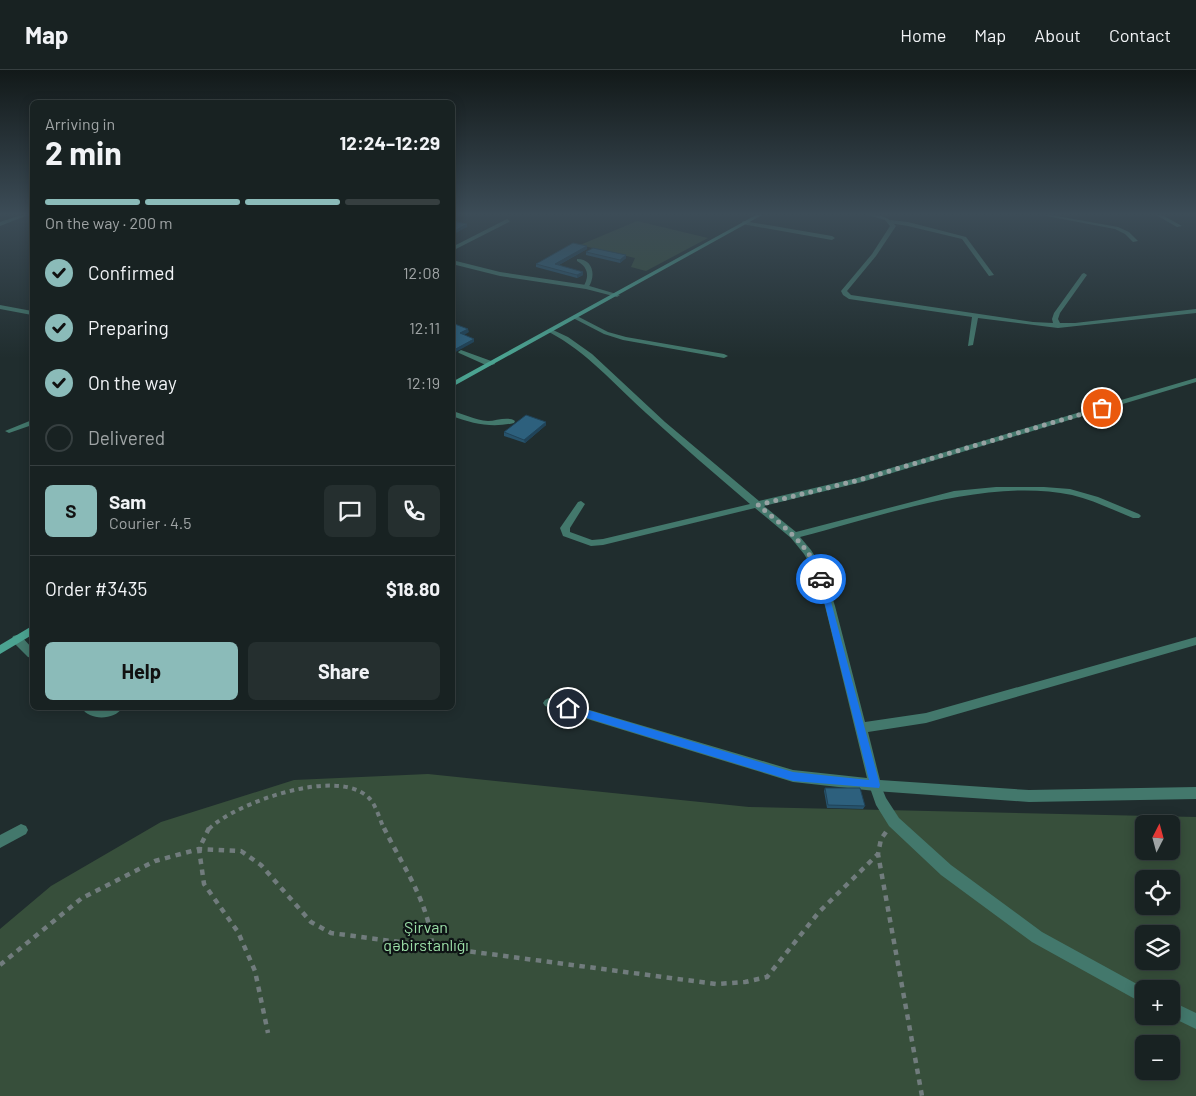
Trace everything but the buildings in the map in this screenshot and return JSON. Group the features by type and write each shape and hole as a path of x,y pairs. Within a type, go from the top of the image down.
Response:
{"main road":[{"path":"455,383 674,263"},
{"path":"0,650 30,631"}],"street":[{"path":"456,263 500,274 586,287 617,295"},
{"path":"586,287 591,278 590,268 587,263"},
{"path":"867,263 844,291 845,294 863,300 1058,326 1196,311"},
{"path":"983,263 991,274"},
{"path":"1058,326 1055,319 1057,313 1084,274"},
{"path":"0,307 30,313"},
{"path":"970,345 975,316"},
{"path":"575,318 606,333 625,339 724,356"},
{"path":"550,331 584,349 643,407 794,536 808,552 818,569 875,785 881,801 894,822 946,870 1037,937 1135,991"},
{"path":"461,352 491,364"},
{"path":"581,504 565,528 566,534 591,543 859,480 1196,380"},
{"path":"455,414 479,424 490,425 511,421"},
{"path":"9,431 30,423"},
{"path":"794,536 954,494 973,492 1057,490 1072,492 1136,516"},
{"path":"17,639 30,652"},
{"path":"861,728 926,718 1196,642"},
{"path":"549,702 793,776 875,785 1029,796 1196,793"},
{"path":"91,710 105,713 112,710"},
{"path":"0,842 21,830"},
{"path":"1180,1014 1196,1021"}],"path":[{"path":"268,1033 255,971 238,932 204,884 199,849 209,828 232,811 280,792 320,786 351,788 369,798 425,911 431,929 432,946"},
{"path":"894,822 881,839 878,854 922,1096"},
{"path":"0,965 82,898 155,861 199,849 241,851 261,865 311,922 331,933 716,984 745,982 766,977 819,912 878,854"}],"green space":[{"path":"633,263 661,263 646,271 631,267"},
{"name":"Şirvan qəbirstanlığı","path":"428,774 749,807 1135,816 1135,860 1180,860 1180,817 1196,817 1196,1096 0,1096 0,929 51,886 161,822 294,780"}],"way so far":[{"path":"821,579 818,569 808,552 794,536 758,505 859,480 1102,408"}],"route":[{"path":"568,708 793,776 875,785 830,606 821,579"}]}
